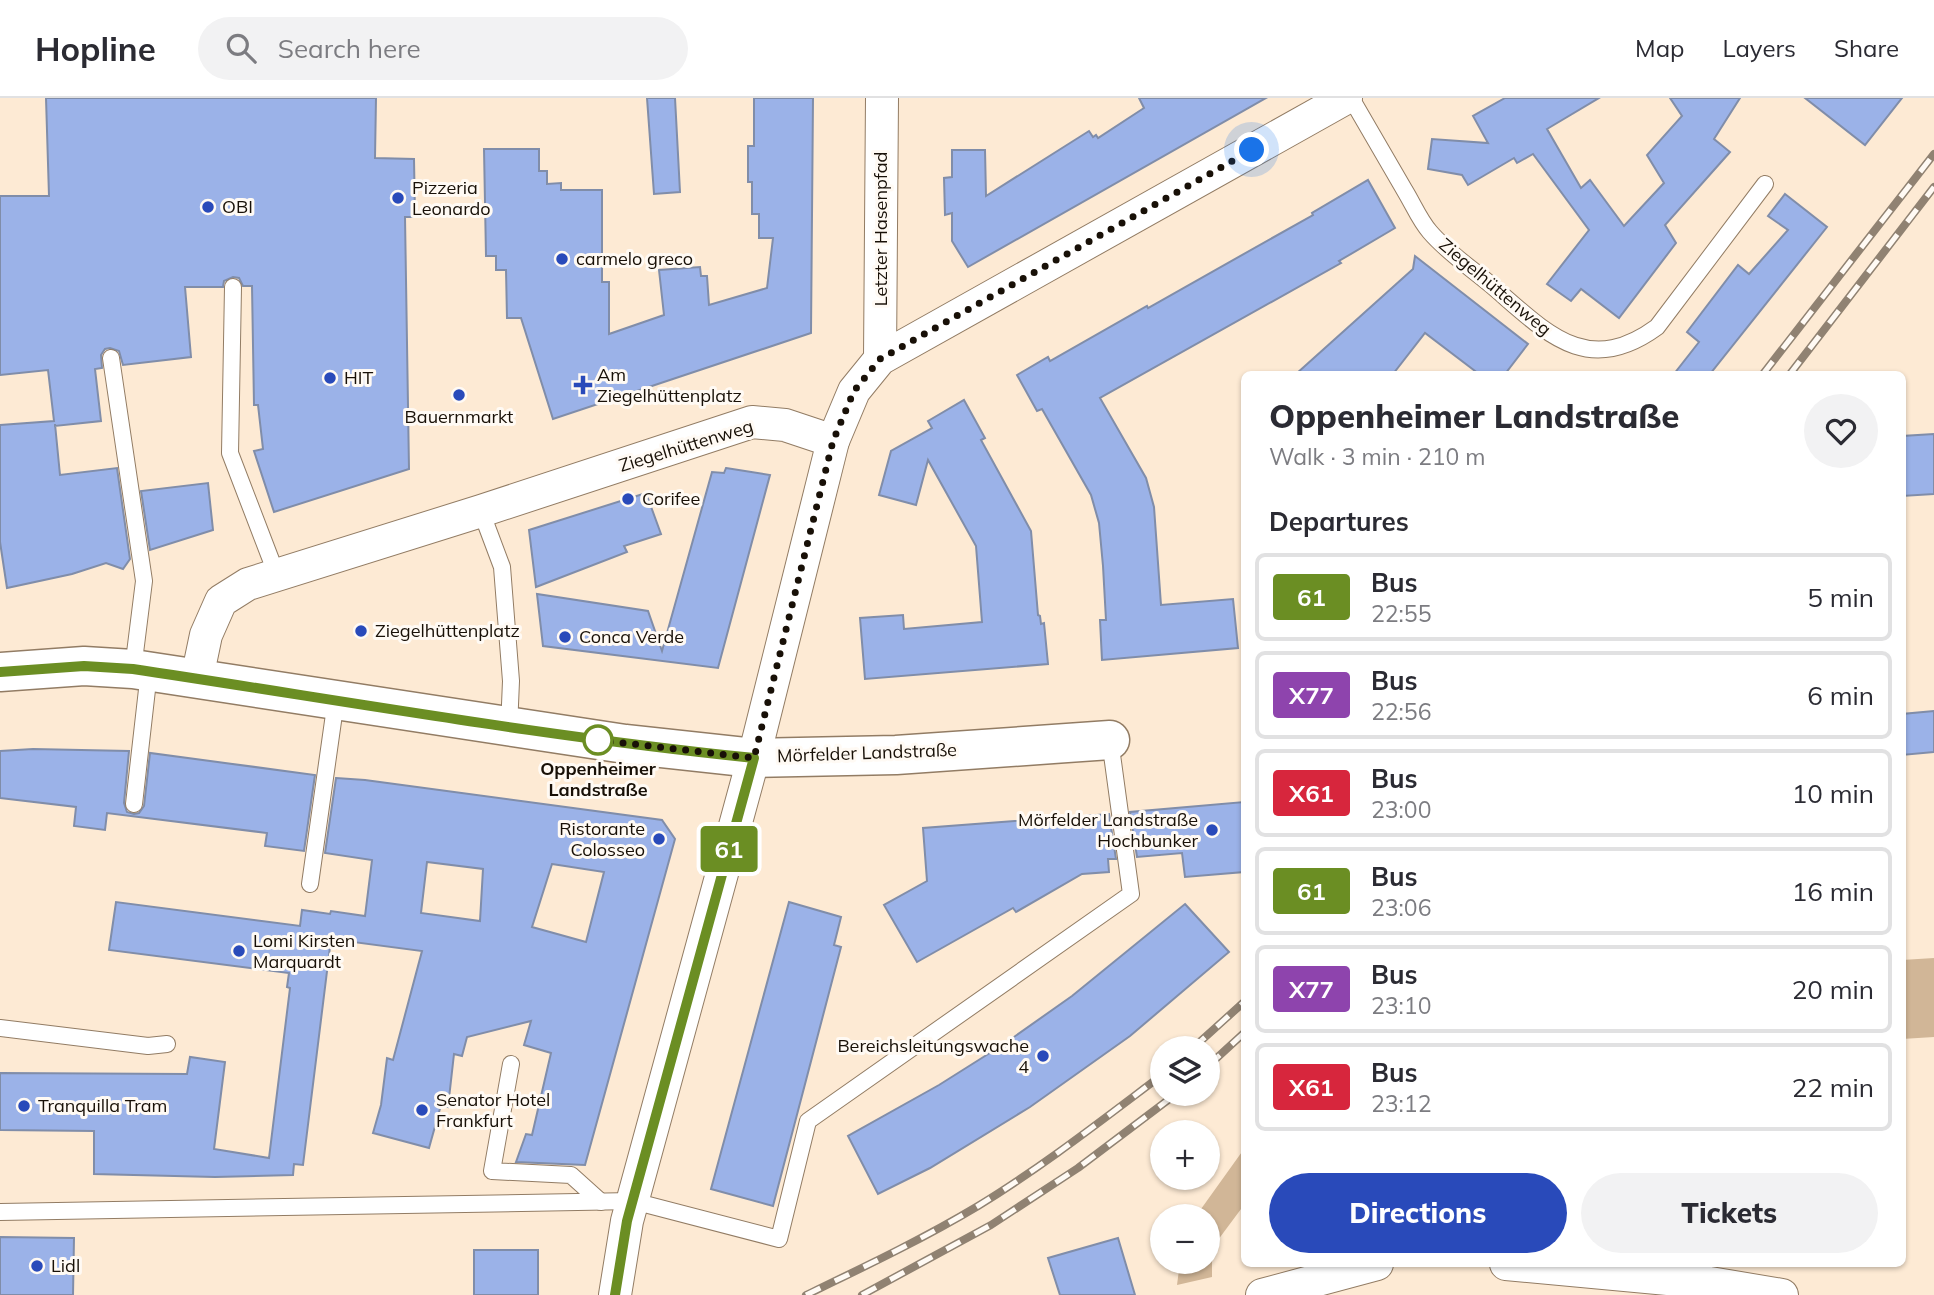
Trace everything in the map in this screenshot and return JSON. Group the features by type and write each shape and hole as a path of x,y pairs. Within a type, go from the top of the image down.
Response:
{"main road":[{"name":"Mörfelder Landstraße","path":"0,672 84,666 141,670 509,728 754,758 896,755 1110,740"}],"street":[{"name":"Letzter Hasenpfad","path":"880,359 882,98"},
{"path":"615,1295 633,1201 754,758 833,441 854,391 880,359 1346,98"},
{"name":"Ziegelhüttenweg","path":"197,678 206,635 221,601 248,584 276,573 481,511 751,422 785,425 833,441"},
{"path":"1262,1295 1366,1267"},
{"path":"1538,1267 1710,1283 1782,1295"}],"lane":[{"name":"Ziegelhüttenweg","path":"1351,98 1429,231 1539,326 1559,340 1583,348 1604,351 1623,346 1639,340 1657,327 1765,184"},
{"path":"233,287 230,453 276,573"},
{"path":"111,358 144,581 134,804"},
{"path":"481,511 502,567 511,681 509,728"},
{"path":"310,884 336,701"},
{"path":"0,1212 633,1201 779,1239 808,1121 1130,894 1110,740"},
{"path":"0,1028 148,1046 167,1044"},
{"path":"511,1064 492,1171 571,1175 601,1202"}],"shaded area":[{"path":"1934,958 1934,1037 1906,1039 1906,960"},
{"path":"1241,1153 1241,1209 1220,1237 1220,1204 1205,1204 1215,1190 1220,1190 1220,1182"},
{"path":"1178,1274 1212,1274 1212,1277 1177,1285"}],"building":[{"path":"46,98 376,98 375,158 414,159 415,217 405,217 409,469 274,512 254,451 263,449 258,405 254,405 252,286 243,286 239,278 233,277 224,281 223,287 185,287 191,357 123,365 119,351 105,349 101,355 102,368 95,369 101,421 55,426 60,475 117,468 130,559 123,569 106,563 72,574 7,588 0,542 0,425 54,421 48,370 0,375 0,196 49,196"},
{"path":"647,98 675,98 680,192 654,194"},
{"path":"754,98 813,98 811,333 553,419 521,318 507,318 506,270 496,270 496,256 486,256 484,149 539,149 539,171 547,171 547,184 561,183 561,190 602,190 602,282 609,282 609,334 664,315 659,270 700,267 701,276 707,276 709,305 767,288 773,238 759,238 759,214 752,214 752,182 748,182 748,146 754,146"},
{"path":"1139,98 1266,98 968,267 952,241 952,213 945,215 944,178 952,177 952,150 985,150 986,196 1089,131 1093,137 1096,135 1098,138 1144,108"},
{"path":"1505,98 1599,98 1547,129 1581,188 1590,180 1624,226 1664,183 1647,155 1682,116 1670,98 1740,98 1714,139 1730,152 1665,225 1676,243 1619,318 1581,289 1571,301 1547,284 1589,230 1533,154 1517,163 1514,158 1468,185 1462,175 1428,169 1432,139 1488,143 1473,116"},
{"path":"1805,98 1902,98 1865,145"},
{"path":"1368,180 1395,228 1339,261 1341,263 1100,398 1146,478 1154,507 1161,605 1233,599 1238,648 1102,660 1100,620 1106,620 1103,566 1099,523 1091,495 1042,409 1037,411 1017,375 1048,357 1050,361 1147,306 1148,308 1313,215 1312,213"},
{"path":"1785,194 1827,227 1712,371 1676,371 1699,342 1687,332 1738,265 1749,274 1788,230 1768,216"},
{"path":"1415,256 1528,344 1507,371 1475,371 1425,333 1395,371 1299,371 1413,269"},
{"path":"964,400 985,438 981,440 1031,531 1038,615 1041,624 1044,623 1048,664 865,679 860,618 903,615 904,629 982,622 976,546 928,460 916,505 879,495 891,451 932,428 928,421"},
{"path":"1934,434 1934,494 1906,496 1906,436"},
{"path":"726,468 770,475 718,668 543,646 537,594 648,611 662,651 712,472 724,473"},
{"path":"208,483 213,530 150,550 141,491"},
{"path":"646,493 661,534 624,546 627,552 536,587 529,530"},
{"path":"1934,711 1934,752 1906,755 1906,714"},
{"path":"0,751 129,751 124,803 127,812 134,814 139,813 144,806 150,753 315,775 304,851 265,846 267,833 107,813 105,830 74,826 76,807 0,798"},
{"path":"336,778 662,820 675,839 585,1165 516,1162 526,1134 532,1135 551,1053 524,1045 531,1021 467,1037 462,1056 454,1054 448,1107 441,1105 429,1148 373,1133 381,1105 387,1058 393,1060 422,951 331,939 303,1165 294,1164 293,1175 215,1177 94,1174 94,1131 0,1130 0,1073 187,1074 190,1057 225,1062 214,1149 269,1158 290,988 287,987 289,973 109,950 116,902 300,926 302,910 365,916 372,860 325,853","holes":["427,862 483,869 480,921 421,913","552,864 604,872 586,942 532,927"]},
{"name":"Mörfelder Landstraße Hochbunker","path":"1241,802 1241,872 1185,877 1182,853 1137,857 1130,812"},
{"path":"1109,814 1116,859 1108,859 1109,872 1082,874 1016,912 1013,908 917,962 884,905 927,881 923,828"},
{"path":"789,902 841,917 834,945 841,947 773,1206 711,1189"},
{"name":"Bereichsleitungswache 4","path":"1185,904 1229,952 1130,1036 1030,1107 930,1168 878,1194 848,1136 939,1085 1004,1044 1072,996"},
{"name":"Lidl","path":"0,1237 74,1238 73,1295 0,1295"},
{"path":"1118,1238 1135,1295 1060,1295 1048,1258"},
{"path":"474,1250 538,1250 538,1295 474,1295"}],"railway":[{"path":"1765,371 1934,154"},
{"path":"1792,371 1934,187"},
{"path":"1206,1036 1241,1005"},
{"path":"1220,1055 1241,1036"},
{"path":"806,1295 915,1241 978,1206 1049,1159 1150,1084"},
{"path":"862,1295 991,1225 1078,1168 1160,1106"}],"bus line":[{"name":"61","path":"0,672 84,666 133,669 509,728 754,758 627,1221 615,1295"}],"place":[{"name":"Pizzeria Leonardo","path":"398,198"},
{"name":"OBI","path":"208,207"},
{"name":"carmelo greco","path":"562,259"},
{"name":"HIT","path":"330,378"},
{"name":"Am Ziegelhüttenplatz","path":"583,385"},
{"name":"Bauernmarkt","path":"459,395"},
{"name":"Corifee","path":"628,499"},
{"name":"Ziegelhüttenplatz","path":"361,631"},
{"name":"Conca Verde","path":"565,637"},
{"name":"Oppenheimer Landstraße","path":"598,740"},
{"name":"Mörfelder Landstraße Hochbunker","path":"1212,830"},
{"name":"Ristorante Colosseo","path":"659,839"},
{"name":"Lomi Kirsten Marquardt","path":"239,951"},
{"name":"Bereichsleitungswache 4","path":"1043,1056"},
{"name":"Tranquilla Tram","path":"24,1106"},
{"name":"Senator Hotel Frankfurt","path":"422,1110"},
{"name":"Lidl","path":"37,1266"}],"route":[{"path":"598,740 754,758 833,441 854,391 880,359 1252,150"}]}
